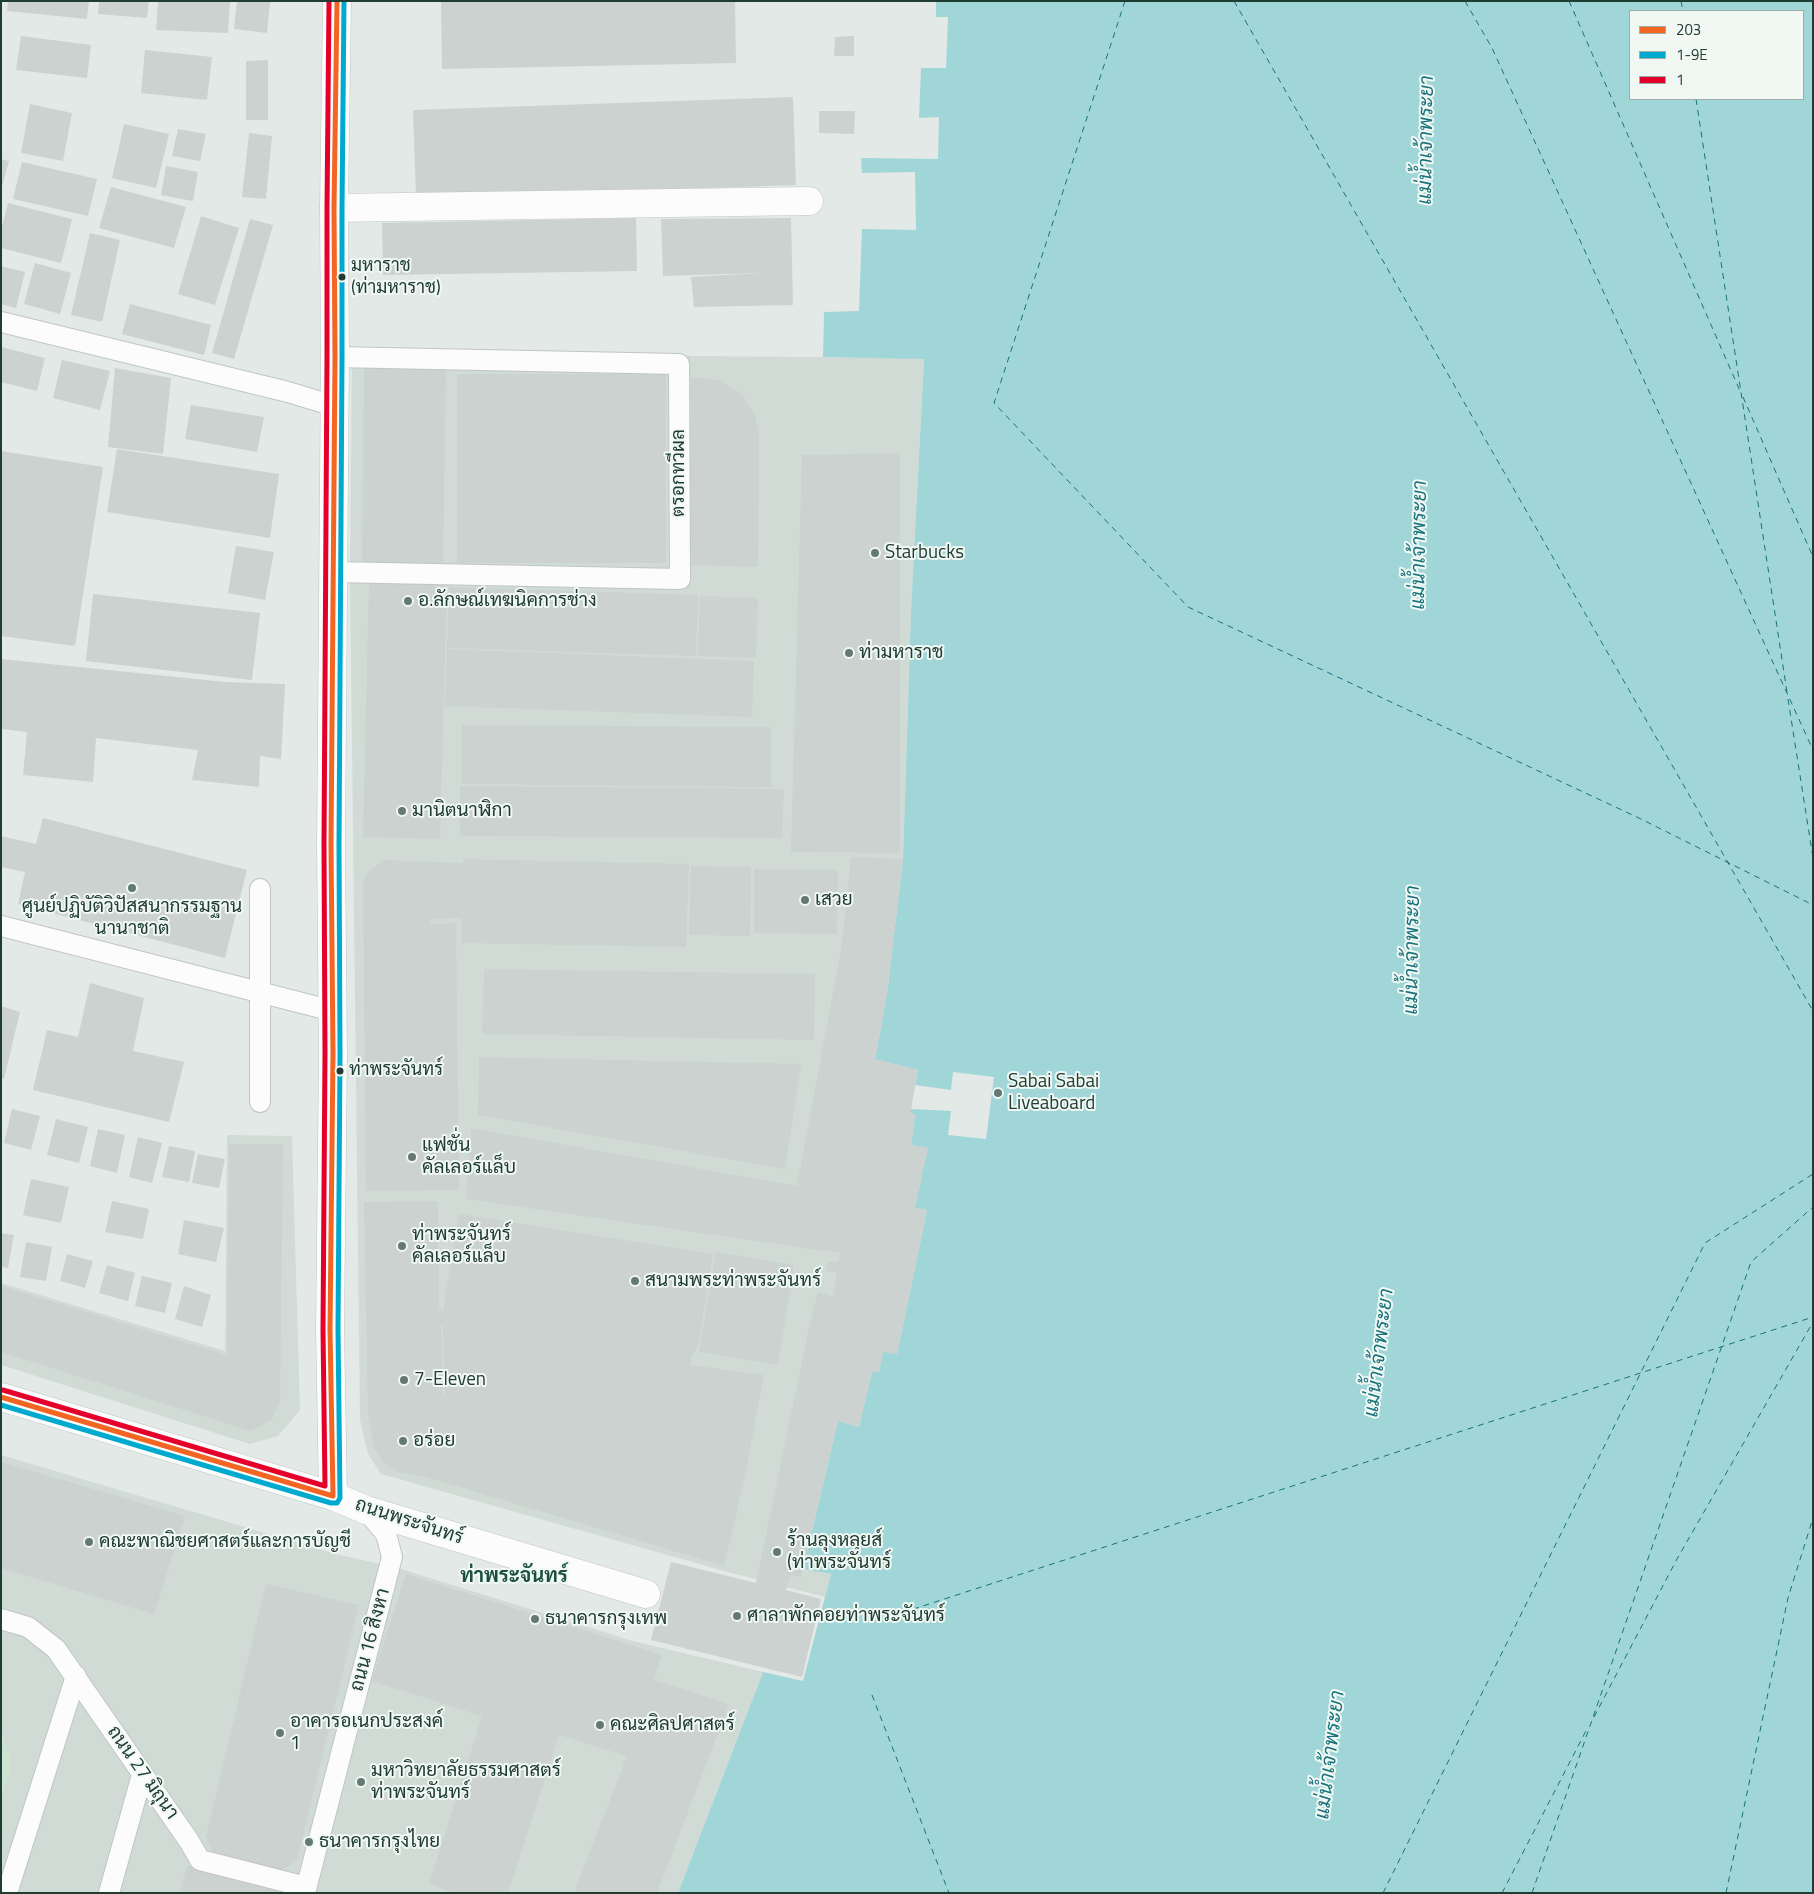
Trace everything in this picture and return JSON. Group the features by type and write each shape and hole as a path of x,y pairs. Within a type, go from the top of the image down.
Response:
{"street":[{"path":"333,1496 330,1329 333,1011 331,844 335,357 334,208 337,1"},
{"path":"334,208 809,200"},
{"name":"ถนนพระจันทร์","path":"1,1397 333,1496 366,1510 646,1594"}],"lane":[{"path":"1,322 272,388 334,406"},
{"name":"ตรอกทวีผล","path":"333,572 680,579 679,364 335,357"},
{"path":"260,889 260,1102"},
{"path":"1,926 333,1011"},
{"name":"ถนน 16 สิงหา","path":"306,1890 392,1557 386,1534 366,1510"},
{"name":"ถนน 27 มิถุนา","path":"1,1619 28,1627 56,1649 189,1841 200,1860 306,1890"},
{"path":"8,1893 76,1676"},
{"path":"109,1893 142,1775"}],"shaded area":[{"path":"352,353 924,358 911,611 903,859 887,993 873,1058 918,1070 912,1145 928,1148 916,1208 927,1210 897,1354 879,1372 872,1371 859,1427 838,1422 803,1569 831,1574 825,1597 724,1571 381,1474 368,1454 360,1420 350,576"},
{"path":"227,1135 292,1136 300,1410 278,1436 250,1444 1,1365 1,1283 225,1351"},
{"name":"มหาวิทยาลัยธรรมศาสตร์ ท่าพระจันทร์","path":"1,1455 336,1554 401,1569 633,1641 763,1672 678,1893 1,1893"}],"green space":[{"path":"1,1733 9,1752 11,1769 1,1799"}],"water":[{"name":"แม่น้ำเจ้าพระยา","path":"936,1 1813,1 1813,1893 678,1893 763,1672 803,1681 831,1574 803,1569 838,1421 859,1427 872,1371 879,1372 883,1352 897,1354 927,1210 915,1208 927,1148 911,1145 915,1115 910,1113 918,1070 875,1059 887,993 903,859 911,611 924,359 823,357 824,312 859,311 862,229 916,230 915,172 862,173 861,158 938,159 939,117 919,118 921,68 946,68 948,17 936,17"}],"pier":[{"path":"953,1072 994,1077 986,1139 948,1135 951,1111 911,1109 915,1085 951,1090"}],"building":[{"path":"8,1 89,1 87,19 7,11"},
{"path":"99,1 149,1 147,18 98,14"},
{"path":"158,1 230,1 228,33 156,30"},
{"path":"237,1 270,1 267,33 234,29"},
{"path":"441,1 735,1 736,63 442,69"},
{"path":"21,36 91,45 87,78 16,70"},
{"path":"854,36 854,56 834,56 835,37"},
{"path":"145,50 212,57 207,100 141,93"},
{"path":"268,60 268,120 246,120 246,61"},
{"path":"793,97 796,185 416,198 413,110"},
{"path":"30,104 72,113 63,161 21,153"},
{"path":"819,111 855,111 854,134 819,133"},
{"path":"124,124 169,134 156,188 112,178"},
{"path":"178,129 206,134 200,161 172,156"},
{"path":"249,133 272,136 266,199 242,197"},
{"path":"1,159 9,161 2,186 1,186"},
{"path":"22,162 97,179 88,216 13,199"},
{"path":"166,166 198,172 193,201 161,195"},
{"path":"111,187 186,207 174,248 99,228"},
{"path":"8,203 72,219 61,263 1,248 1,230"},
{"path":"201,216 239,228 215,305 178,294"},
{"path":"636,218 637,271 383,275 382,223"},
{"path":"791,218 793,305 694,307 691,277 762,273 663,276 661,219"},
{"path":"250,219 273,225 234,359 212,353"},
{"path":"90,233 120,240 102,322 71,315"},
{"path":"35,263 71,273 60,314 24,304"},
{"path":"1,266 25,272 16,308 1,304"},
{"path":"130,304 211,325 204,355 122,334"},
{"path":"1,347 45,358 37,391 1,382"},
{"path":"62,360 110,371 100,410 53,398"},
{"path":"364,363 446,364 443,563 362,563"},
{"path":"115,368 171,378 163,454 108,447"},
{"path":"457,374 666,374 666,563 457,563"},
{"path":"691,377 718,380 741,394 755,415 759,434 758,567 689,565"},
{"path":"191,405 264,417 257,452 185,439"},
{"path":"117,449 279,474 270,538 107,512"},
{"path":"1,451 103,467 75,646 1,636"},
{"name":"ท่ามหาราช","path":"900,453 900,853 791,852 802,455"},
{"path":"236,546 274,552 265,600 228,593"},
{"path":"369,582 447,584 440,839 363,837"},
{"path":"449,587 698,595 696,656 447,648"},
{"path":"93,594 260,613 252,680 86,661"},
{"path":"700,596 758,598 756,658 698,656"},
{"path":"447,649 754,661 752,717 445,706"},
{"path":"1,659 225,682 285,684 281,759 260,756 259,787 192,780 198,750 96,738 93,782 23,775 27,732 1,729"},
{"path":"462,725 771,727 771,787 462,784"},
{"path":"460,786 784,789 782,838 460,836"},
{"name":"ศูนย์ปฏิบัติวิปัสสนากรรมฐาน นานาชาติ","path":"43,818 247,870 225,958 18,904 25,872 1,867 1,836 36,844"},
{"path":"851,857 903,859 887,993 875,1059 918,1070 910,1113 915,1114 911,1145 928,1148 915,1208 927,1210 897,1354 883,1352 879,1372 872,1371 859,1427 838,1421 801,1577 791,1575 786,1590 821,1599 802,1677 651,1640 671,1562 756,1583 818,1292 833,1297 837,1272 827,1271 828,1262 838,1262 840,1253 466,1199 471,1128 797,1186 841,950"},
{"path":"463,859 689,864 686,947 462,943 462,918 431,919 430,924 456,923 459,1190 366,1191 363,880 369,871 385,860 463,863"},
{"path":"691,866 751,867 750,936 689,935"},
{"path":"754,869 838,870 837,934 754,933"},
{"path":"484,969 815,974 814,1040 482,1034"},
{"path":"90,983 144,998 133,1051 184,1062 169,1122 33,1090 47,1030 78,1037"},
{"path":"1,1006 20,1012 4,1079 1,1078"},
{"path":"479,1057 801,1064 785,1169 478,1115"},
{"path":"12,1109 40,1116 31,1150 4,1143"},
{"path":"56,1119 88,1127 79,1163 47,1155"},
{"path":"98,1129 125,1135 117,1173 90,1166"},
{"path":"138,1137 162,1143 152,1183 129,1177"},
{"path":"229,1144 283,1144 280,1402 272,1419 251,1431 1,1352 1,1286 227,1355"},
{"path":"169,1146 195,1151 189,1182 162,1177"},
{"path":"198,1154 225,1159 219,1188 192,1183"},
{"path":"31,1179 69,1187 61,1223 23,1215"},
{"path":"112,1201 149,1209 143,1239 105,1232"},
{"path":"438,1201 439,1308 443,1311 459,1214 713,1254 698,1345 690,1365 764,1375 744,1480 724,1566 426,1477 396,1472 383,1462 375,1449 368,1416 364,1202","holes":["443,1325 445,1397 558,1429 443,1397 441,1326"]},
{"path":"184,1220 224,1228 216,1262 178,1254"},
{"path":"1,1233 14,1235 8,1268 1,1267"},
{"path":"26,1242 52,1247 46,1281 20,1277"},
{"path":"716,1252 794,1265 778,1365 699,1352"},
{"path":"67,1254 93,1261 85,1288 60,1281"},
{"path":"107,1265 135,1273 128,1301 99,1293"},
{"path":"142,1276 172,1283 165,1313 135,1306"},
{"path":"184,1286 211,1295 202,1327 175,1319"},
{"name":"คณะพาณิชยศาสตร์และการบัญชี","path":"1,1462 185,1516 154,1614 1,1568"},
{"name":"คณะศิลปศาสตร์","path":"406,1574 662,1655 654,1680 729,1704 657,1893 574,1893 627,1756 559,1735 508,1893 457,1893 429,1884 482,1716 372,1681"},
{"name":"อาคารอเนกประสงค์ 1","path":"266,1584 359,1605 297,1860 279,1872 215,1856 206,1837"},
{"path":"187,1866 296,1892 180,1893"}],"ferry route":[{"path":"1125,1 994,403 1188,607 1641,819 1813,905"},
{"path":"1234,1 1813,1011"},
{"path":"1465,1 1492,48 1813,750"},
{"path":"1569,1 1740,391"},
{"path":"1681,1 1683,10"},
{"path":"1696,100 1787,692"},
{"path":"1743,397 1813,557"},
{"path":"1788,699 1813,858"},
{"path":"1383,1893 1705,1243 1813,1174"},
{"path":"1532,1893 1751,1262 1813,1207"},
{"path":"892,1616 1813,1317"},
{"path":"1594,1717 1677,1559 1813,1322"},
{"path":"1726,1893 1788,1598 1813,1518"},
{"path":"872,1695 949,1893"},
{"path":"1502,1893 1588,1727"}],"transit line":[{"name":"1","path":"3,1390 325,1486 323,1329 324,844 329,1"},
{"name":"203","path":"1,1397 333,1496 330,1329 333,1054 331,844 335,357 334,208 337,1"},
{"name":"1-9E","path":"1,1405 331,1503 337,1503 340,1498 338,1329 339,844 344,1"}],"place":[{"name":"มหาราช (ท่ามหาราช)","path":"342,277"},
{"name":"Starbucks","path":"875,553"},
{"name":"อ.ลักษณ์เทฆนิคการช่าง","path":"408,601"},
{"name":"ท่ามหาราช","path":"849,653"},
{"name":"มานิตนาฬิกา","path":"402,811"},
{"name":"ศูนย์ปฏิบัติวิปัสสนากรรมฐาน นานาชาติ","path":"132,888"},
{"name":"เสวย","path":"805,900"},
{"name":"ท่าพระจันทร์","path":"340,1071"},
{"name":"Sabai Sabai Liveaboard","path":"998,1093"},
{"name":"แฟชั่น คัลเลอร์แล็บ","path":"412,1157"},
{"name":"ท่าพระจันทร์ คัลเลอร์แล็บ","path":"402,1246"},
{"name":"สนามพระท่าพระจันทร์","path":"635,1281"},
{"name":"7-Eleven","path":"404,1380"},
{"name":"อร่อย","path":"403,1441"},
{"name":"คณะพาณิชยศาสตร์และการบัญชี","path":"89,1542"},
{"name":"ร้านลุงหลุยส์ (ท่าพระจันทร์","path":"777,1552"},
{"name":"ศาลาพักคอยท่าพระจันทร์","path":"737,1616"},
{"name":"ธนาคารกรุงเทพ","path":"535,1619"},
{"name":"คณะศิลปศาสตร์","path":"600,1725"},
{"name":"อาคารอเนกประสงค์ 1","path":"280,1733"},
{"name":"มหาวิทยาลัยธรรมศาสตร์ ท่าพระจันทร์","path":"361,1782"},
{"name":"ธนาคารกรุงไทย","path":"309,1842"}],"district":[{"name":"ท่าพระจันทร์","path":"514,1577"}]}
